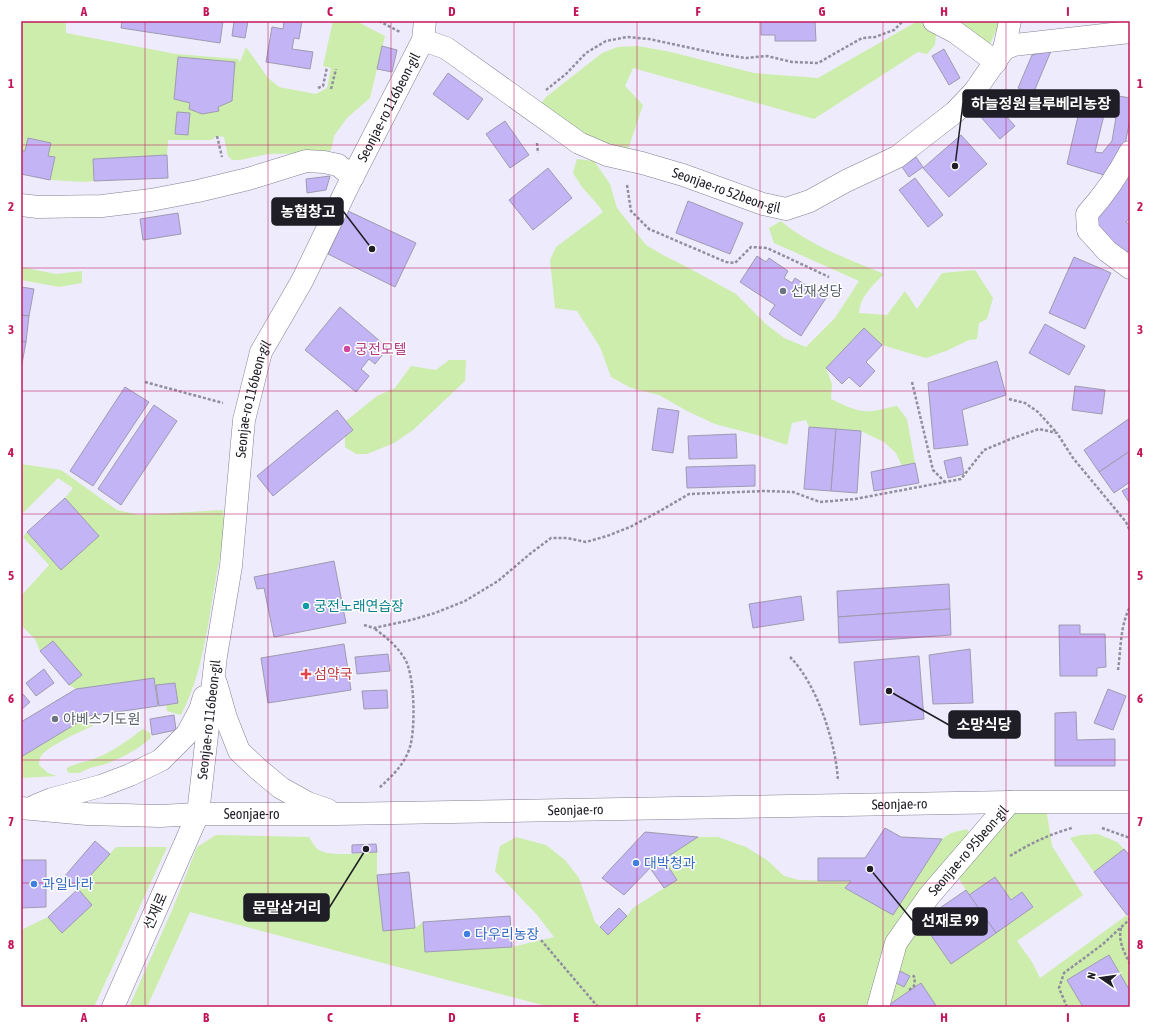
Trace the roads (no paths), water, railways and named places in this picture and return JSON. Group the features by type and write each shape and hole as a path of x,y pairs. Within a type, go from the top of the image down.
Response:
{"street":[{"path":"934,21 1000,56 1014,45 1130,32"},
{"name":"Seonjae-ro 52beon-gil","path":"424,30 446,48 579,143 607,155 683,175 763,204 786,209 810,201 846,181 897,157 955,112 974,92 1000,56 1010,21"},
{"name":"Seonjae-ro 116beon-gil","path":"198,814 214,674 231,566 242,435 246,410 261,352 302,281 424,30"},
{"path":"1130,152 1102,197 1086,214 1088,230 1107,251 1130,268"},
{"path":"21,205 38,207 102,206 151,200 248,179 306,162 324,162 338,165 353,176"},
{"path":"25,808 101,786 130,775 161,760 187,734 200,710 214,674"},
{"path":"214,674 226,718 240,751 258,769 282,788 308,803 337,814"},
{"name":"Seonjae-ro","path":"25,808 87,814 160,816 198,814 337,814 1010,802 1130,802"},
{"name":"Seonjae-ro 95beon-gil","path":"878,1007 896,943 928,896 1010,802"},
{"name":"선재로","path":"113,1007 198,814"}],"place":[{"name":"하늘정원 블루베리농장","path":"955,166"},
{"name":"농협창고","path":"372,249"},
{"name":"선재성당","path":"783,291"},
{"name":"궁전모텔","path":"347,349"},
{"name":"궁전노래연습장","path":"306,606"},
{"name":"섬약국","path":"306,674"},
{"name":"소망식당","path":"889,691"},
{"name":"야베스기도원","path":"55,719"},
{"name":"문말삼거리","path":"366,849"},
{"name":"대박청과","path":"636,863"},
{"name":"선재로 99","path":"870,869"},
{"name":"과일나라","path":"34,884"},
{"name":"다우리농장","path":"467,934"}]}
